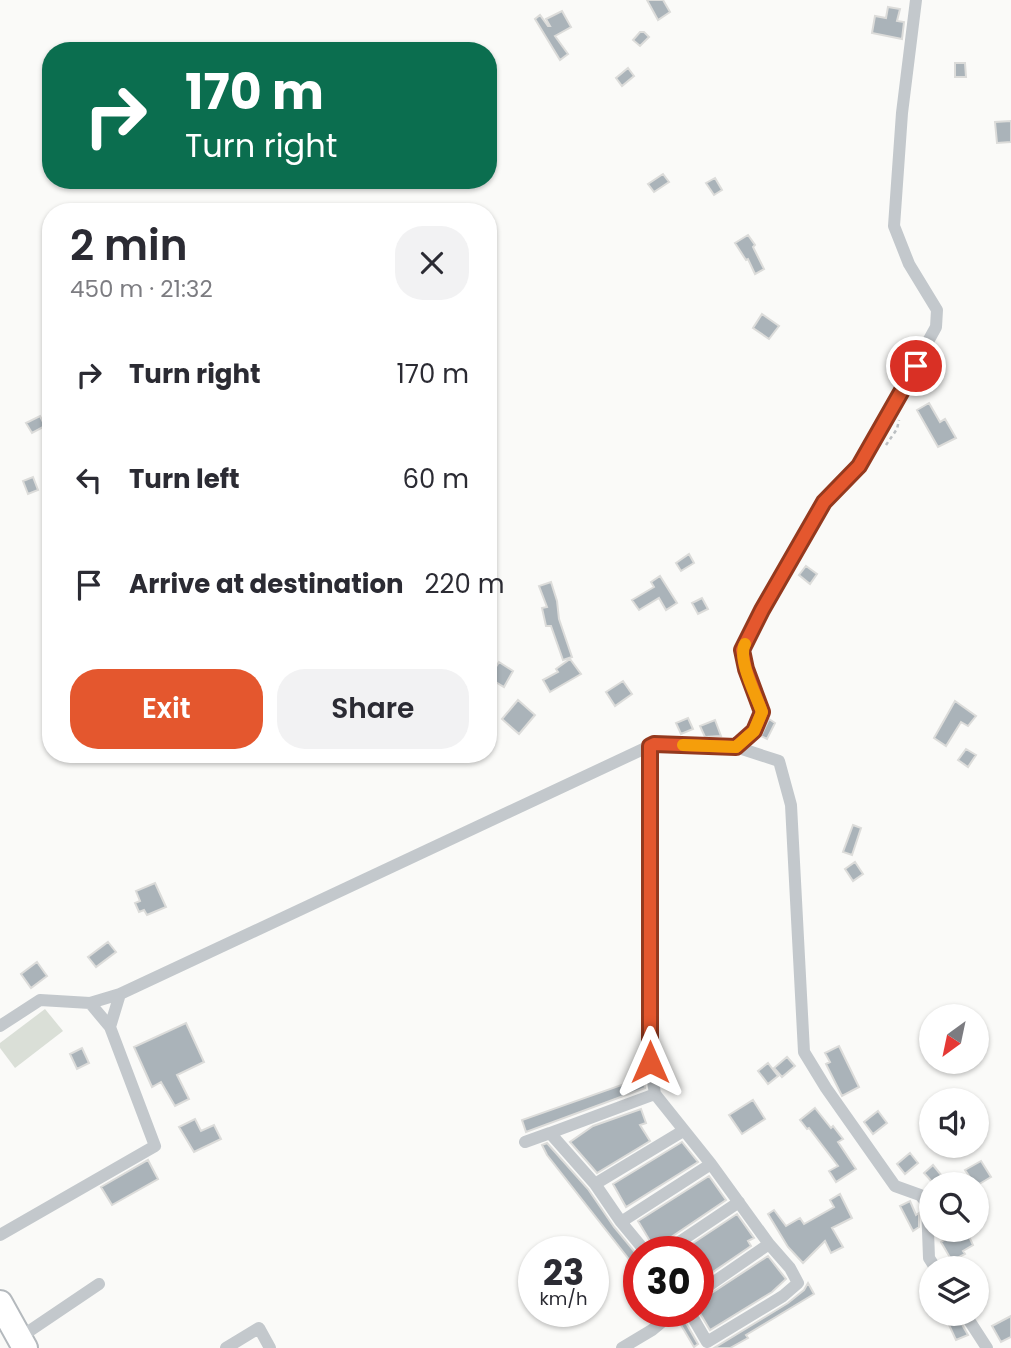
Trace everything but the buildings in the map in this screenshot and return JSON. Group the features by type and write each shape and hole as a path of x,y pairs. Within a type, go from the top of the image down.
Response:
{"highway":[{"path":"0,1303 22,1343"}],"street":[{"path":"736,747 754,731 762,712 742,650 824,502 859,466 936,327 937,310 909,264 894,226 902,113 916,0"},
{"path":"0,1026 40,1000 90,1003 120,994 654,744 736,747 779,761 791,805 804,1052 826,1088 895,1185 920,1195 927,1203 929,1256"},
{"path":"650,746 650,1062 655,1094 790,1268 798,1283 783,1296 707,1342 698,1327"},
{"path":"110,1027 120,994"},
{"path":"0,1235 155,1146 110,1027 90,1003"},
{"path":"524,1142 655,1094"},
{"path":"595,1184 683,1131"},
{"path":"550,1132 595,1184 633,1236"},
{"path":"621,1222 711,1164"},
{"path":"688,1236 739,1202"},
{"path":"714,1282 769,1244"},
{"path":"22,1343 99,1284"},
{"path":"973,1326 987,1348"},
{"path":"622,1348 656,1327"},
{"path":"226,1348 258,1328 270,1348"}],"shaded area":[{"path":"45,1009 63,1031 15,1068 0,1048 0,1043"}],"slow traffic":[{"path":"683,745 736,747 754,731 762,712 746,669 742,650 745,644"}],"route":[{"path":"650,1062 650,746 736,747 754,731 762,712 742,650 824,502 859,466 916,366"}]}
